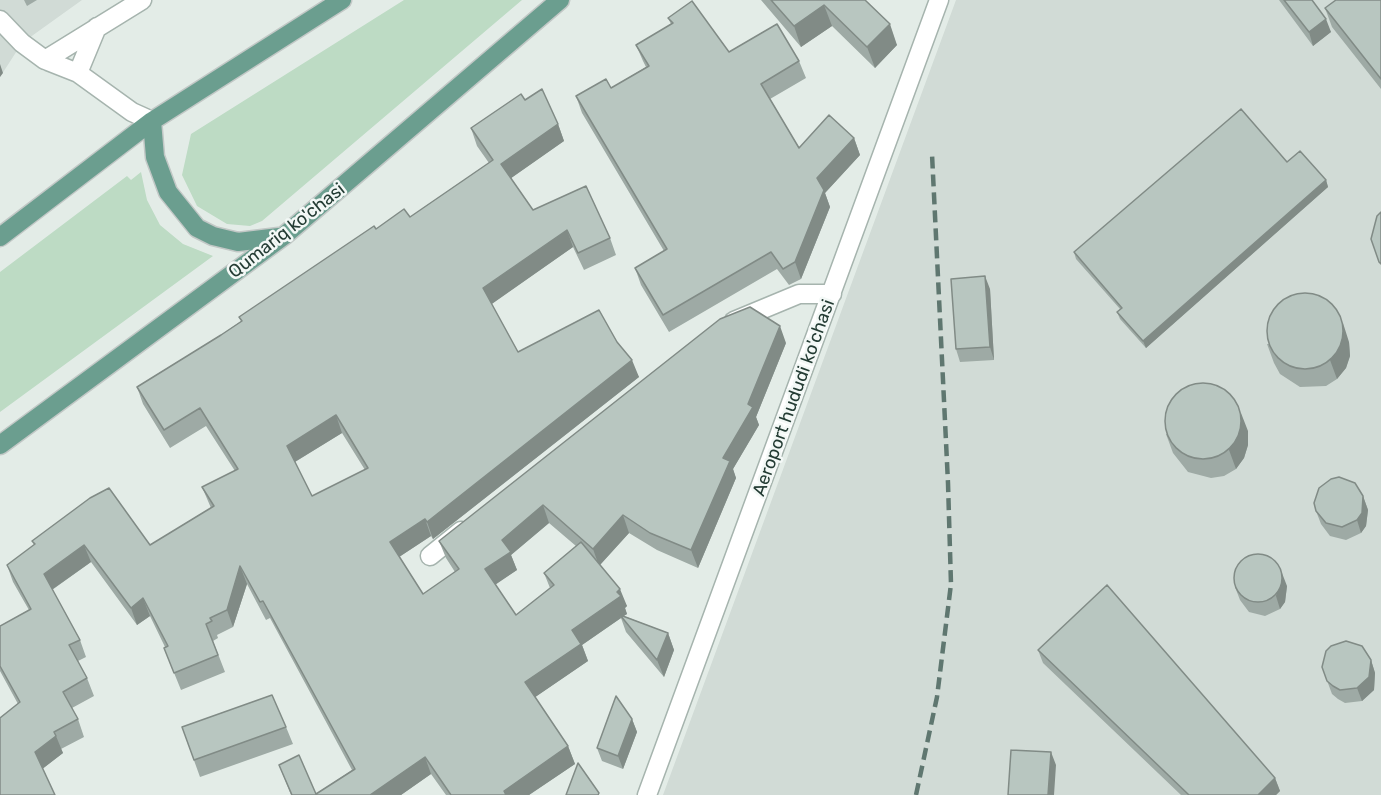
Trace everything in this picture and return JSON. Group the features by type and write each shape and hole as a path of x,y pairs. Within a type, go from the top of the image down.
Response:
{"main road":[{"path":"0,237 152,121 342,0"},
{"name":"Qumariq ko'chasi","path":"0,445 285,236 560,0"},
{"path":"152,121 155,157 168,192 197,228 213,236 238,242 261,241 285,236"}],"street":[{"path":"45,60 142,0"},
{"name":"Aeroport hududi ko'chasi","path":"647,795 939,0"},
{"path":"0,20 22,43 45,60 78,74 132,112 152,121"},
{"path":"78,74 97,27"},
{"path":"721,327 799,294 832,294"},
{"path":"430,556 477,519"}],"shaded area":[{"path":"0,0 82,0 22,43 0,77"},
{"path":"956,0 1381,0 1381,795 663,795"}],"green space":[{"path":"404,0 522,0 262,221 250,226 227,224 197,206 182,175 191,134"},
{"path":"141,172 147,200 160,225 183,244 213,256 0,412 0,272 127,176 131,180"}],"building":[{"path":"771,0 865,0 890,24 867,47 824,5 794,26"},
{"path":"1284,0 1312,0 1326,19 1309,32"},
{"path":"1336,0 1381,0 1381,79 1325,8"},
{"path":"692,1 729,52 777,24 799,61 761,84 799,148 829,115 854,138 817,178 824,190 795,262 783,269 771,252 663,315 635,268 667,249 576,96 606,79 611,88 649,66 636,45 673,23 668,18"},
{"path":"542,89 558,124 501,164 533,210 586,186 610,238 578,253 567,230 483,288 518,352 599,310 617,342 632,360 427,522 425,519 390,542 423,594 459,569 439,541 720,319 750,307 780,326 748,404 753,407 723,458 730,461 691,550 650,533 623,515 593,549 543,505 502,540 511,552 485,569 516,615 554,585 544,573 581,542 620,589 617,592 621,596 572,630 581,644 525,682 568,746 504,791 506,795 451,795 425,757 370,795 292,795 279,765 299,755 316,794 355,769 263,601 260,602 240,566 227,610 210,618 212,621 206,624 218,655 174,673 164,648 168,646 143,598 131,608 84,545 44,574 80,640 69,645 87,678 63,692 78,719 54,732 56,736 35,752 55,795 0,795 0,718 20,702 0,666 0,626 31,609 7,565 35,544 32,541 90,498 109,488 150,545 214,506 202,487 238,469 200,408 164,430 137,387 242,321 239,317 374,226 376,229 404,209 410,217 493,160 471,128 521,94 525,100","holes":["336,415 368,468 312,496 287,446"]},
{"path":"1241,109 1287,162 1300,151 1326,180 1143,341 1117,312 1122,308 1074,252"},
{"path":"1381,212 1381,264 1371,239 1377,216"},
{"path":"985,276 990,347 956,349 951,279"},
{"path":"1305,293 1320,296 1332,304 1340,316 1343,331 1340,346 1332,358 1320,366 1305,369 1290,366 1278,358 1270,346 1267,331 1270,316 1278,304 1290,296"},
{"path":"1196,383 1210,383 1224,389 1235,400 1241,414 1238,436 1230,448 1210,459 1196,459 1182,453 1171,442 1165,428 1165,414 1171,400 1182,389"},
{"path":"1339,477 1355,483 1363,496 1362,513 1357,520 1342,527 1326,523 1316,511 1314,503 1319,488 1331,479"},
{"path":"1253,554 1263,554 1275,561 1282,573 1282,583 1275,595 1263,602 1253,602 1238,591 1234,583 1234,573 1245,558"},
{"path":"1107,585 1275,778 1258,795 1189,795 1038,650"},
{"path":"620,615 668,633 657,660"},
{"path":"1346,641 1362,646 1371,660 1369,677 1357,688 1340,690 1327,681 1322,667 1326,651 1331,646"},
{"path":"272,695 286,727 194,760 182,727"},
{"path":"616,696 632,719 618,756 597,748"},
{"path":"1011,750 1051,752 1048,795 1008,795"},
{"path":"578,763 599,793 598,795 566,795"}],"railway":[{"path":"916,795 937,697 951,584 932,154"}]}
